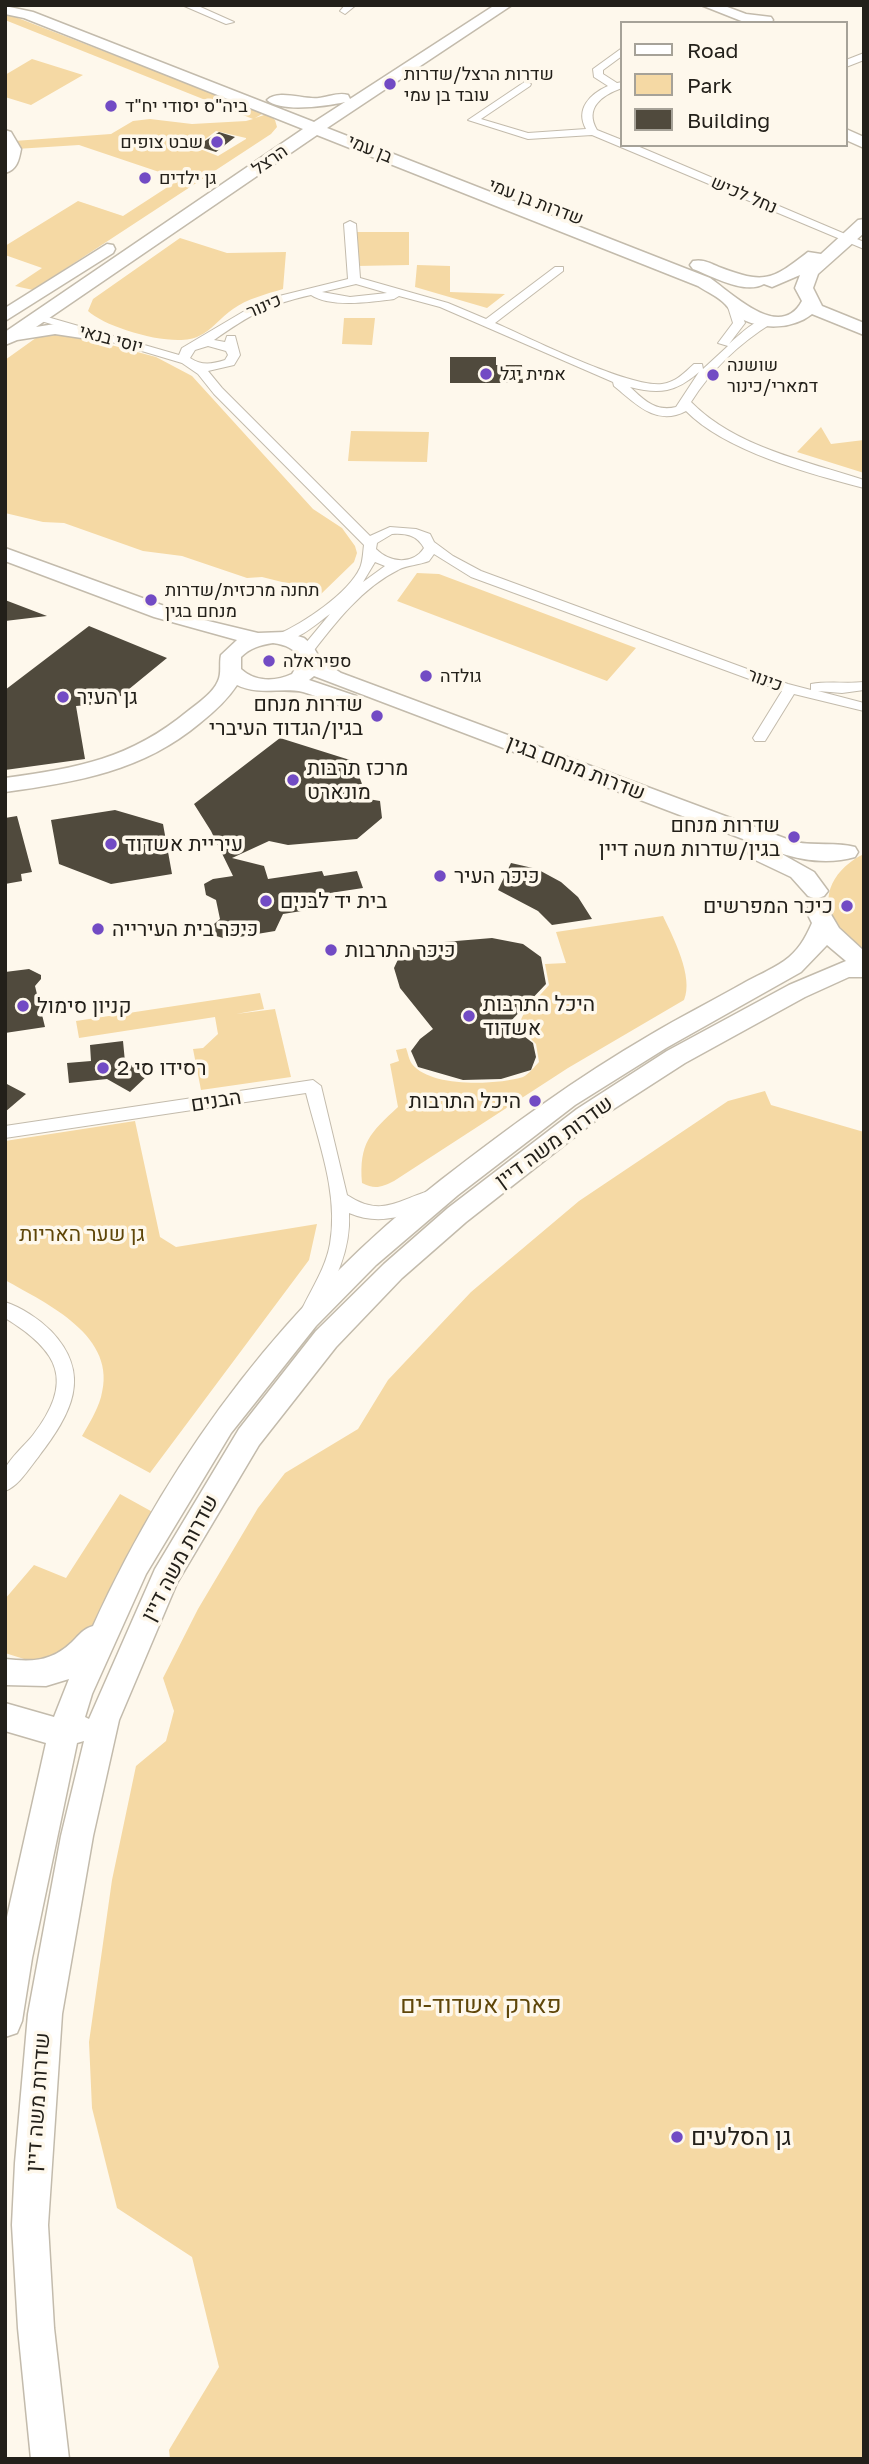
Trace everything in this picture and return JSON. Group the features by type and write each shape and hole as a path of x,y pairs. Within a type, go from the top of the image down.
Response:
{"main road":[{"path":"5,10 24,5"},
{"path":"35,5 270,104 351,100 358,132 280,145 281,124 270,104"},
{"name":"הרצל","path":"351,100 485,5"},
{"name":"הרצל","path":"10,304 50,286 505,5"},
{"path":"708,5 762,15"},
{"path":"715,5 762,15"},
{"path":"5,10 28,15 316,122"},
{"name":"שדרות בן עמי","path":"316,122 358,132 721,274 793,286 809,299 820,313 864,330"},
{"name":"בן עמי","path":"358,132 704,282 732,304"},
{"path":"5,135 13,149 10,163 5,168"},
{"name":"הרצל","path":"7,339 280,145"},
{"path":"732,304 738,289 798,270 850,240 864,210"},
{"path":"75,292 72,298 73,309 97,331"},
{"path":"773,321 799,317 809,308 809,299"},
{"path":"10,304 42,315"},
{"path":"773,321 810,327"},
{"path":"7,339 55,329 97,331"},
{"path":"834,337 864,349"},
{"path":"5,554 153,611 216,631 258,639 282,638 296,643 309,656 303,675 287,683 261,686 242,680 230,664 206,644 5,567"},
{"path":"5,785 97,770 154,749 175,735 218,695 230,679 230,664 239,647 258,639"},
{"name":"שדרות מנחם בגין","path":"309,656 322,672 334,677 791,849 814,853 855,848"},
{"name":"שדרות מנחם בגין","path":"287,683 310,687 781,862 811,881 816,891"},
{"path":"855,848 832,863 822,876 816,891 817,908 822,924 836,942 864,961"},
{"name":"שדרות משה דיין","path":"107,1623 134,1568 220,1425 306,1319 367,1258 449,1188 566,1099 656,1042 793,966 814,945 822,924"},
{"name":"שדרות משה דיין","path":"50,2459 36,2328 30,2225 45,2014 53,1961 104,1720 165,1578 237,1456 299,1372 358,1304 457,1215 586,1115 676,1057 797,991 846,969 864,969"},
{"path":"5,1672 31,1676 68,1667 107,1623"},
{"path":"5,1672 77,1694 104,1720 64,1734"},
{"name":"שדרות משה דיין","path":"5,2021 17,1947 64,1734"}],"street":[{"path":"187,5 209,9 229,22"},
{"path":"619,86 598,75 598,69 620,52"},
{"name":"נחל לכיש","path":"526,84 473,120 528,136 593,132 620,143"},
{"path":"593,132 589,126 588,108 596,96 619,86"},
{"name":"נחל לכיש","path":"629,147 850,240"},
{"path":"350,224 354,281"},
{"path":"809,299 804,288 810,272 850,240 864,224"},
{"path":"486,324 559,269"},
{"path":"338,292 354,281 422,298 608,376 636,385 677,391 697,416 716,428 767,451 864,484"},
{"path":"365,298 373,291 368,284"},
{"path":"338,292 355,300 422,298"},
{"name":"כינור","path":"198,344 258,306 287,296 338,292"},
{"name":"כינור","path":"225,365 233,358 231,349 235,330 258,312 309,296 338,292"},
{"path":"732,304 747,316 773,321"},
{"path":"639,404 640,396 682,381 731,336 738,323 732,304"},
{"name":"יוסי בנאי","path":"42,315 189,363"},
{"path":"660,413 674,413 686,401 701,377 748,332 773,321"},
{"name":"יוסי בנאי","path":"97,331 169,345 219,344 231,349"},
{"path":"198,344 186,351 189,363 328,503 380,560 403,564"},
{"path":"189,363 213,368 225,365 222,378 234,407"},
{"path":"608,376 627,389 639,404 650,411 716,428"},
{"path":"328,503 359,522 396,530"},
{"path":"282,638 298,631 356,582 366,568 370,547 380,534 396,530"},
{"name":"כינור","path":"396,530 418,533 448,559 476,573 790,689 864,705"},
{"path":"309,656 341,610 373,581 403,564 424,558 429,553 430,545"},
{"name":"כינור","path":"403,564 435,565 476,573"},
{"name":"כינור","path":"668,644 814,687 864,687"},
{"path":"5,800 94,786 139,771 182,747 244,692 261,686"},
{"path":"864,687 860,696 864,705"},
{"path":"760,738 790,689"},
{"name":"הבנים","path":"5,1132 313,1086 338,1198 340,1242 330,1271 306,1319"},
{"path":"338,1198 362,1213 378,1214 401,1210 449,1188"},
{"path":"5,1309 43,1333 59,1349 66,1367 67,1388 53,1423 5,1483"},
{"name":"שדרות משה דיין","path":"64,1734 77,1694 107,1623"},
{"path":"5,1717 64,1734"},
{"path":"5,1723 38,1746 52,1782"}],"green space":[{"path":"5,13 264,113 255,118 267,114 275,120 277,127 271,134 33,290 15,286 42,268 5,255 5,246 78,201 123,216 180,179 79,145 16,149 14,141 111,134 133,121 150,119 192,124 253,119 5,20","holes":["216,131 246,138 218,156 195,147"]},
{"path":"32,59 83,75 31,105 5,97 5,75"},
{"path":"357,232 409,232 409,265 357,266"},
{"path":"180,238 227,253 286,252 283,289 238,305 204,333 188,339 174,340 142,335 110,324 88,311 93,299"},
{"path":"417,265 450,266 450,292 505,294 487,308 415,287"},
{"path":"344,318 375,318 372,345 342,344"},
{"path":"66,333 156,357 192,376 313,509 342,528 355,546 357,553 354,562 320,595 310,589 262,577 247,578 182,556 143,551 64,523 43,522 5,513 5,360 40,335"},
{"path":"821,427 831,444 864,440 864,473 797,452"},
{"path":"351,431 429,432 427,462 348,461"},
{"path":"417,573 439,574 636,648 607,681 397,601"},
{"name":"כיכר המפרשים","path":"864,854 864,951 836,925 828,904 832,884 838,875 845,866"},
{"path":"663,916 684,969 684,1000 568,1068 394,1181 378,1187 362,1183 362,1158 368,1140 398,1107 390,1064 399,1061 396,1050 406,1048 412,1064 421,1072 449,1081 481,1083 523,1077 539,1062 536,1044 518,1026 524,1013 549,985 545,964 566,963 556,932"},
{"path":"260,993 264,1009 236,1014 275,1009 291,1077 201,1090 193,1049 203,1048 218,1034 215,1017 79,1038 76,1021"},
{"name":"פארק אשדוד-ים","path":"765,1091 771,1105 864,1132 864,2459 170,2459 169,2450 219,2367 192,2257 117,2208 92,2108 89,2042 112,1880 136,1766 166,1741 174,1711 163,1678 198,1609 258,1508 285,1473 358,1429 388,1380 471,1292 579,1201 728,1101"},
{"name":"גן שער האריות","path":"135,1121 160,1237 176,1247 317,1224 309,1260 150,1473 82,1436 101,1397 104,1375 100,1356 90,1340 59,1311 5,1280 5,1141"},
{"path":"120,1494 158,1515 108,1593 86,1639 40,1664 5,1653 5,1599 34,1565 66,1578"}],"building":[{"name":"שבט צופים","path":"219,132 235,137 216,152 197,146"},
{"name":"אמית יגל","path":"450,357 496,357 496,365 522,365 523,383 450,383"},
{"path":"5,600 47,616 5,621"},
{"name":"גן העיר","path":"89,626 167,658 112,703 76,706 85,759 5,770 5,690"},
{"name":"מרכז תרבות מונארט","path":"280,738 353,761 368,799 380,801 382,818 357,839 288,845 269,841 232,858 264,866 268,879 322,871 324,876 357,871 363,888 330,893 332,898 312,902 314,909 283,914 275,931 227,939 216,936 214,924 220,919 216,900 206,895 204,884 213,879 233,876 194,804"},
{"name":"עיריית אשדוד","path":"115,810 163,824 172,874 111,884 59,864 51,820"},
{"path":"17,816 32,872 21,874 22,881 5,884 5,818"},
{"path":"511,863 537,869 561,882 578,897 592,919 552,925 538,911 498,890"},
{"name":"היכל התרבות אשדוד","path":"492,938 523,944 541,957 546,984 508,1024 533,1043 536,1057 531,1070 501,1079 463,1080 418,1067 411,1051 420,1039 433,1029 400,988 394,968 401,953 420,944"},
{"name":"קניון סימול","path":"29,969 41,975 35,986 45,1027 5,1033 5,972"},
{"name":"רסידו סי 2","path":"123,1041 125,1062 149,1074 130,1092 107,1079 69,1083 67,1063 91,1061 90,1045"},
{"path":"5,1083 26,1094 5,1112"}],"place":[{"name":"שדרות הרצל/שדרות עובד בן עמי","path":"390,84"},
{"name":"ביה\"ס יסודי יח\"ד","path":"111,106"},
{"name":"שבט צופים","path":"217,142"},
{"name":"גן ילדים","path":"145,178"},
{"name":"אמית יגל","path":"486,374"},
{"name":"שושנה דמארי/כינור","path":"713,375"},
{"name":"תחנה מרכזית/שדרות מנחם בגין","path":"151,600"},
{"name":"ספיראלה","path":"269,661"},
{"name":"גולדה","path":"426,676"},
{"name":"גן העיר","path":"63,697"},
{"name":"שדרות מנחם בגין/הגדוד העיברי","path":"377,716"},
{"name":"מרכז תרבות מונארט","path":"293,780"},
{"name":"שדרות מנחם בגין/שדרות משה דיין","path":"794,837"},
{"name":"עיריית אשדוד","path":"111,844"},
{"name":"כיכר העיר","path":"440,876"},
{"name":"בית יד לבנים","path":"266,901"},
{"name":"כיכר המפרשים","path":"847,906"},
{"name":"כיכר בית העירייה","path":"98,929"},
{"name":"כיכר התרבות","path":"331,950"},
{"name":"קניון סימול","path":"23,1006"},
{"name":"היכל התרבות אשדוד","path":"469,1016"},
{"name":"רסידו סי 2","path":"103,1068"},
{"name":"היכל התרבות","path":"535,1101"},
{"name":"גן הסלעים","path":"677,2137"}]}
